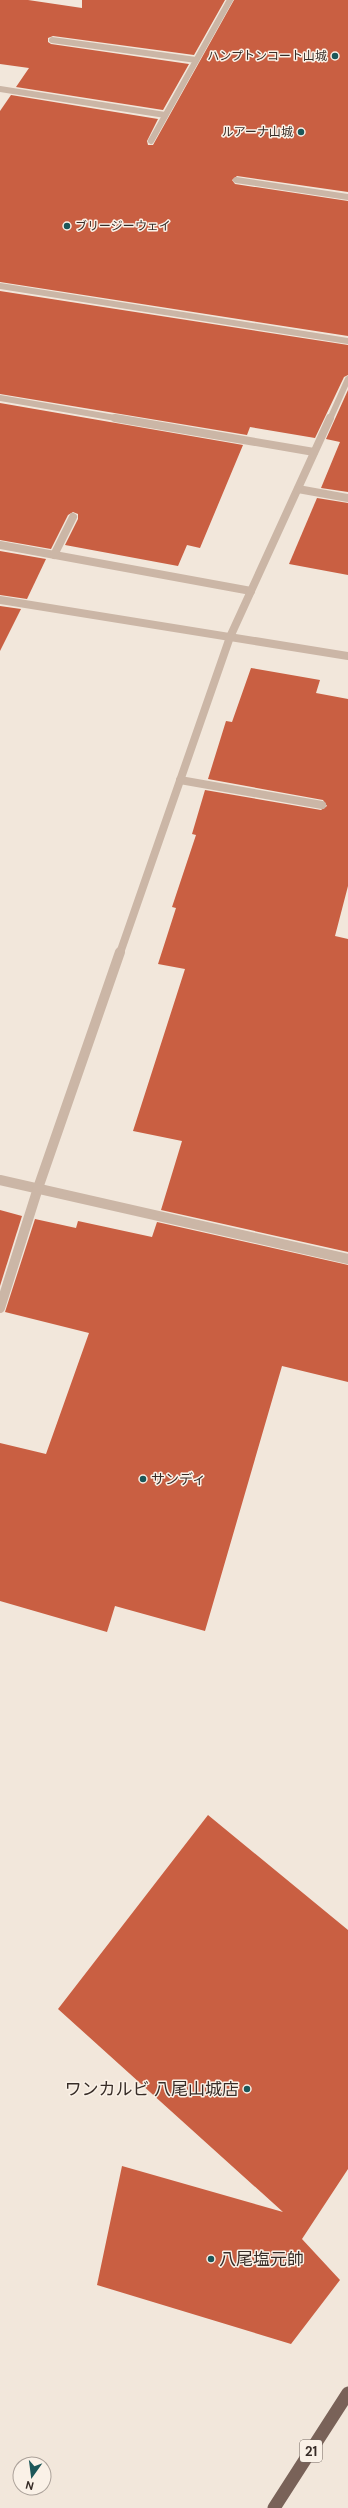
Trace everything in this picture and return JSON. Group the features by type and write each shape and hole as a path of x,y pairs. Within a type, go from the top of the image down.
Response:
{"main road":[{"name":"21","path":"274,2508 348,2393"}],"street":[{"path":"150,141 230,0"},
{"path":"52,40 196,60"},
{"path":"0,89 165,115"},
{"path":"236,180 348,197"},
{"path":"0,286 348,341"},
{"path":"0,1308 38,1188 230,637 348,379"},
{"path":"0,398 314,452"},
{"path":"298,489 348,498"},
{"path":"54,555 73,517"},
{"path":"0,545 251,590"},
{"path":"0,600 348,656"},
{"path":"180,780 322,805"},
{"path":"0,1180 348,1259"}],"building":[{"path":"0,0 28,0 82,8 82,0 225,0 194,55 53,36 48,38 48,42 51,44 189,64 163,110 16,87 29,68 0,64"},
{"path":"234,0 348,0 348,192 237,176 232,180 235,184 348,201 348,336 0,282 0,111 11,95 158,119 147,141 148,145 153,145"},
{"path":"0,291 348,345 348,375 344,377 315,438 250,427 247,435 0,394"},
{"path":"348,390 348,492 321,488 340,442 326,439"},
{"path":"0,403 243,445 200,548 187,545 178,566 65,545 78,519 78,514 73,512 68,515 51,549 0,540"},
{"path":"317,498 348,503 348,575 289,564"},
{"path":"0,551 46,559 27,599 0,595"},
{"path":"0,606 21,609 0,651"},
{"path":"251,668 320,680 316,693 348,699 348,886 335,936 348,939 348,1252 161,1210 182,1141 133,1131 185,969 158,964 176,908 172,907 196,835 192,834 205,790 321,810 327,806 323,800 208,779 226,721 232,722"},
{"path":"0,1210 22,1216 0,1286"},
{"path":"35,1219 76,1228 78,1221 152,1237 157,1222 348,1265 348,1382 282,1366 205,1631 115,1606 107,1632 0,1601 0,1443 46,1454 89,1333 5,1312"},
{"name":"ワンカルビ 八尾山城店","path":"208,1815 348,1930 348,2169 302,2239 340,2280 291,2344 97,2285 122,2166 283,2212 58,2009"}],"place":[{"name":"ハンプトンコート山城","path":"335,56"},
{"name":"ルアーナ山城","path":"301,132"},
{"name":"ブリージーウェイ","path":"67,226"},
{"name":"サンディ","path":"143,1479"},
{"name":"ワンカルビ 八尾山城店","path":"247,2089"},
{"name":"八尾塩元帥","path":"211,2259"}]}
